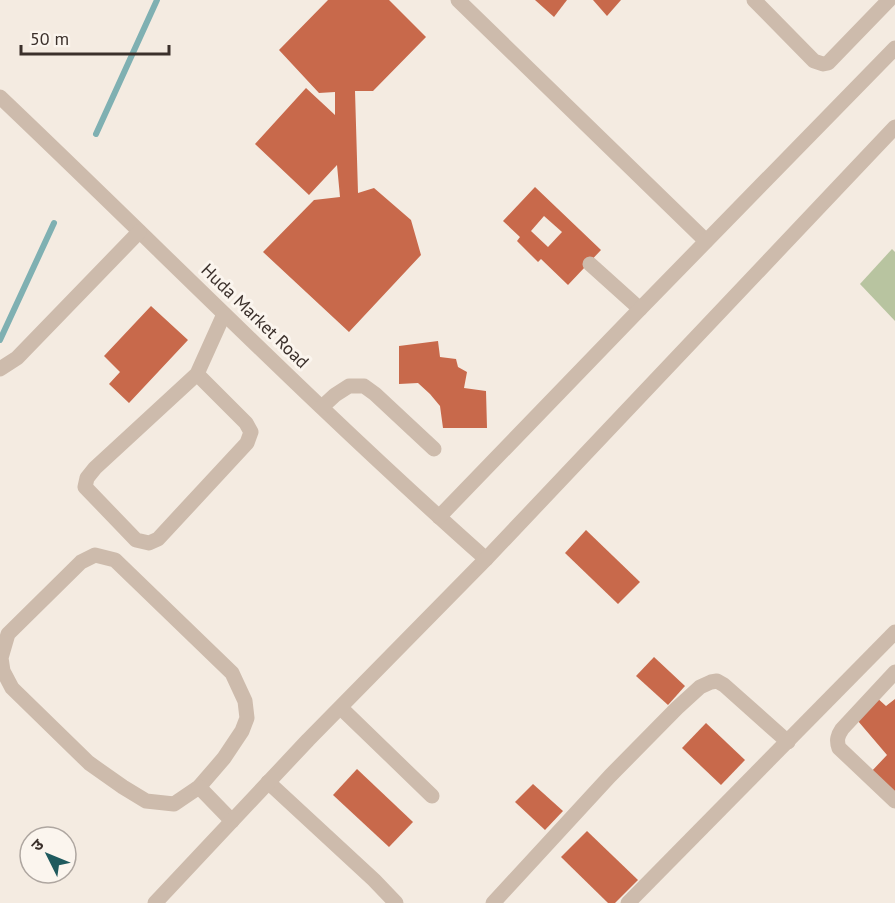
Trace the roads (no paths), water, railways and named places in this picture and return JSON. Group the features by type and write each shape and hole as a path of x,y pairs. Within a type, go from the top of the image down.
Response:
{"street":[{"path":"458,0 706,241"},
{"path":"754,0 814,61 823,64 828,63 889,0"},
{"path":"439,517 895,48"},
{"name":"Huda Market Road","path":"0,97 224,314 486,559"},
{"path":"155,903 268,782 486,559 895,127"},
{"path":"0,369 17,358 139,232"},
{"path":"590,264 640,309"},
{"path":"197,374 246,423 251,432 247,443 158,539 148,543 136,540 85,487 87,478 197,374 224,314"},
{"path":"322,407 349,386 364,386 434,448"},
{"path":"95,555 116,560 224,665 232,673 245,701 247,718 242,731 224,758 199,787 174,804 146,801 89,763 12,688 3,671 1,658 8,634 81,562 95,555"},
{"path":"628,903 895,632"},
{"path":"895,672 842,729 837,743 839,748 895,801"},
{"path":"493,903 610,776 676,708 700,687 717,681 724,685 788,742"},
{"path":"341,708 432,796"},
{"path":"268,782 396,903"},
{"path":"199,787 232,820"}],"waterway":[{"path":"96,134 157,0"},
{"path":"0,340 54,223"}]}
